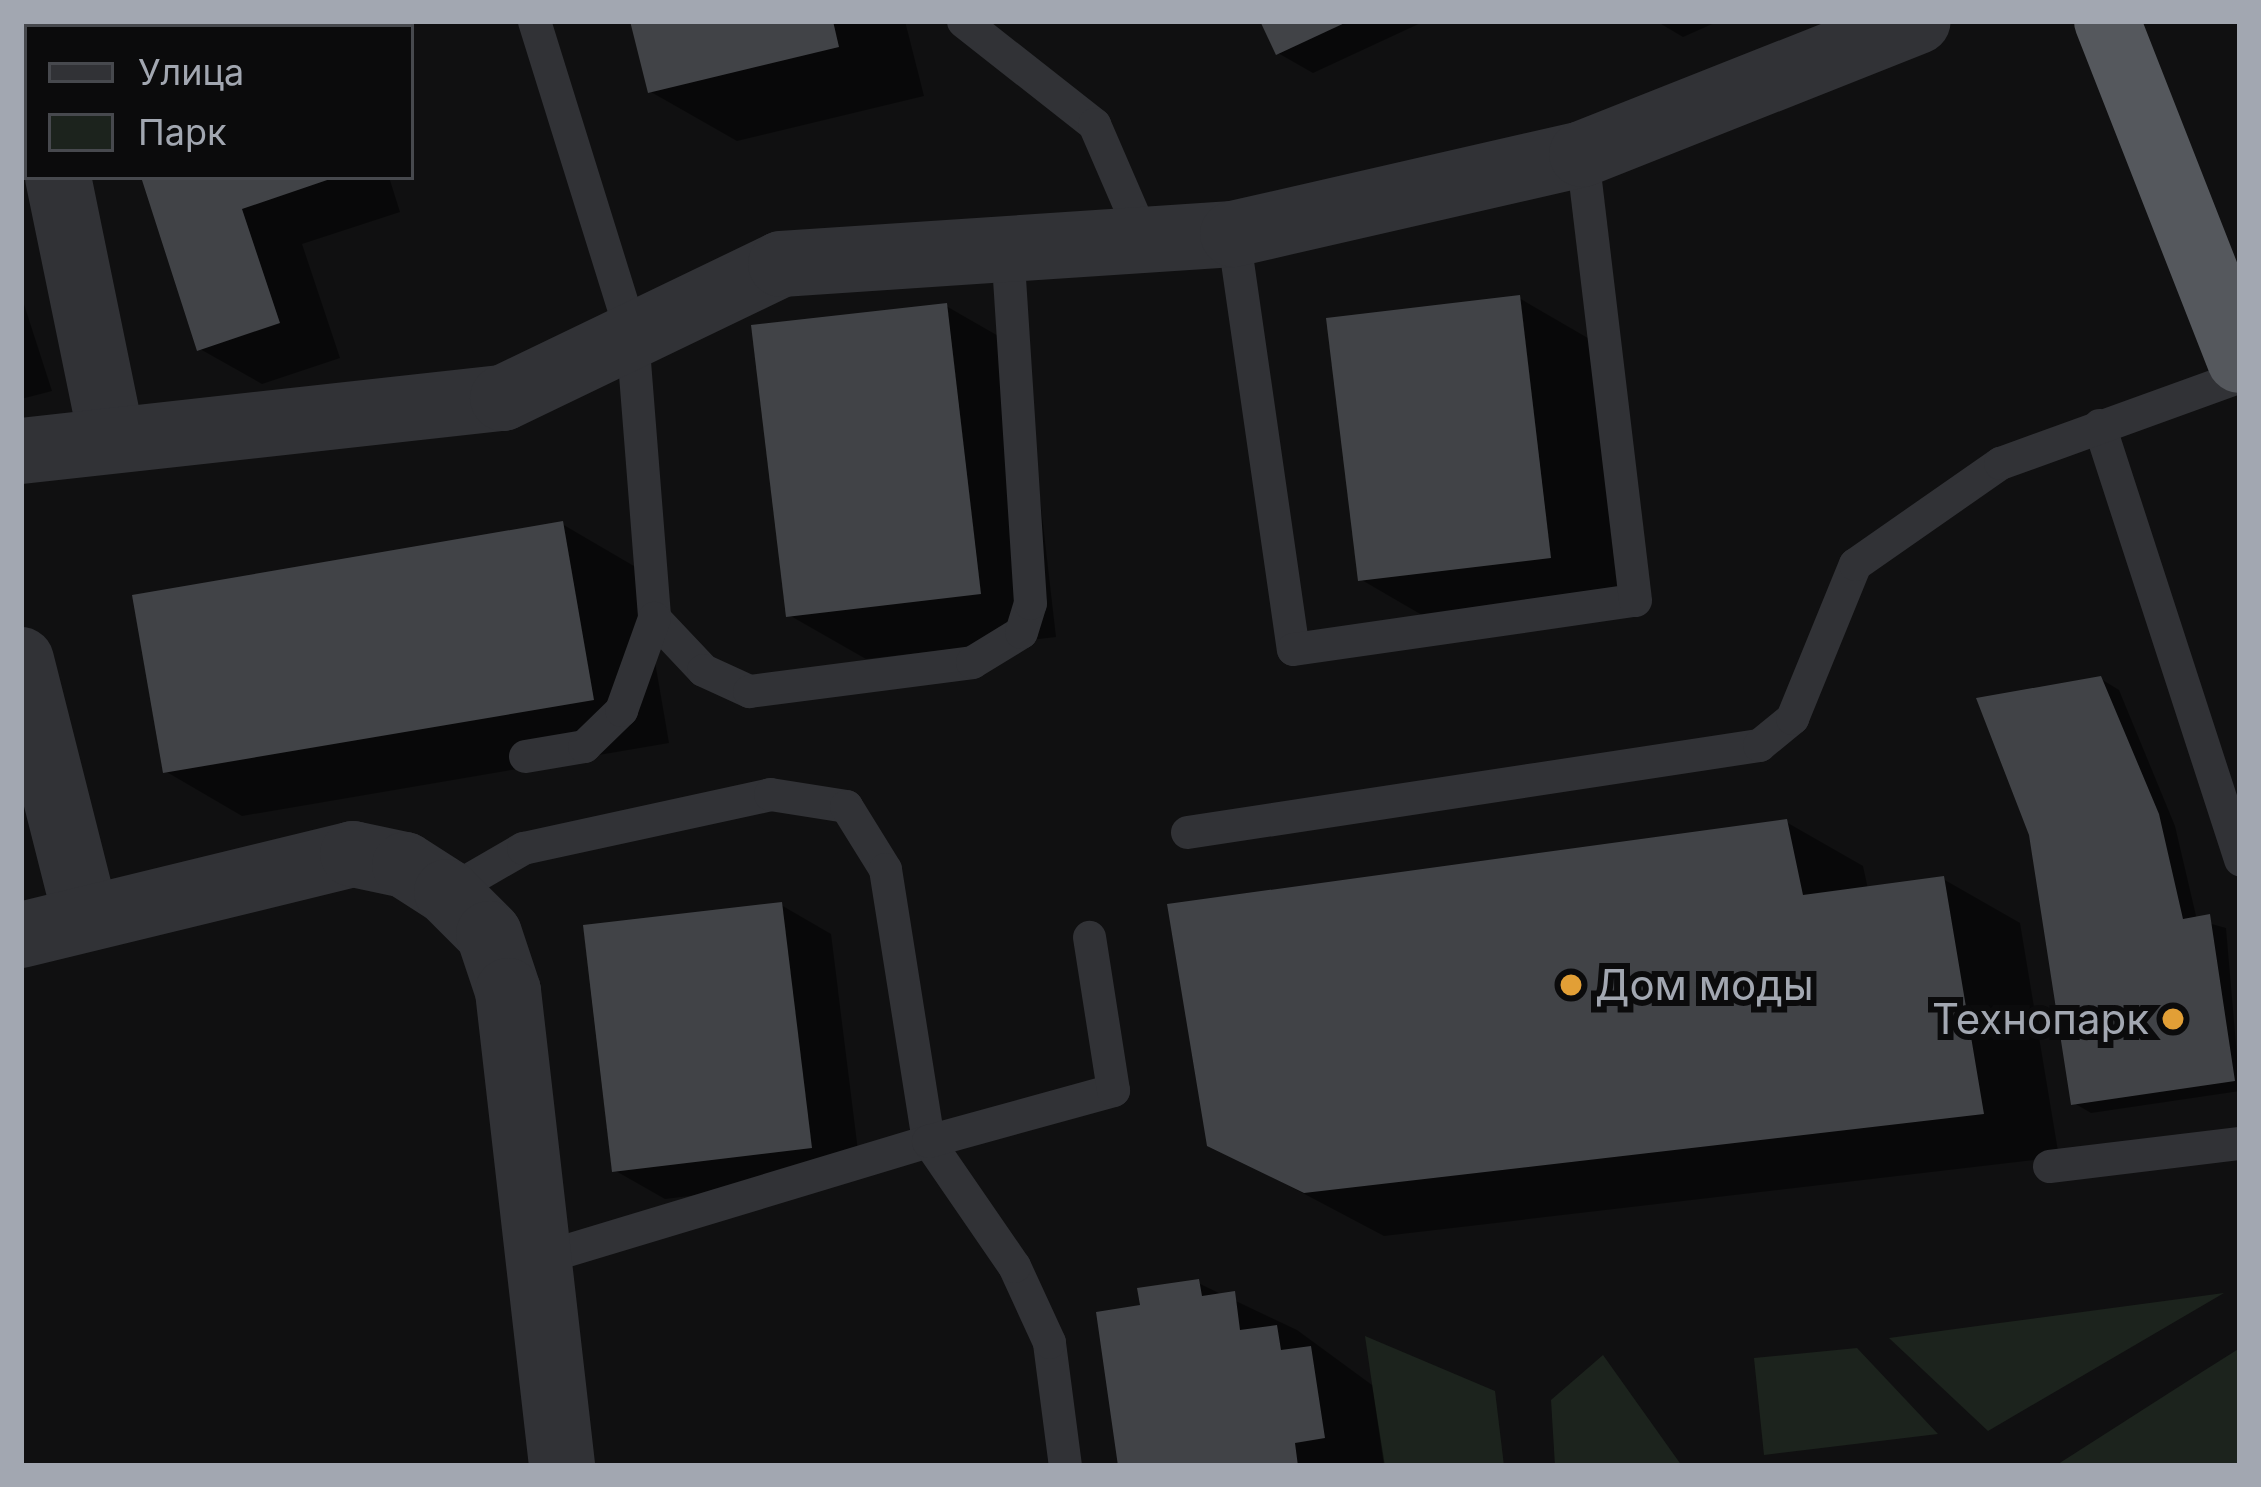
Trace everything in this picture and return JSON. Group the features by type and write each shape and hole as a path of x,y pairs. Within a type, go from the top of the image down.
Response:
{"highway":[{"path":"2107,21 2240,359"}],"street":[{"path":"21,451 503,398 781,264 1146,244 1233,234 1582,154 1918,21"},
{"path":"59,180 112,440"},
{"path":"21,660 86,917"},
{"path":"21,935 353,854 405,865 447,892 489,934 508,991 543,1257 562,1466"}],"lane":[{"path":"525,756 584,746 621,710 654,618 632,336 534,21"},
{"path":"963,21 1094,124 1146,244"},
{"path":"1233,234 1293,649 1635,600 1582,154"},
{"path":"654,618 703,670 749,691 972,662 1021,632 1030,603 1007,251"},
{"path":"1187,832 1759,746 1792,718 1856,564 2000,463 2240,376"},
{"path":"2099,425 2240,860"},
{"path":"447,892 523,848 770,794 846,806 885,869 928,1141 1013,1266 1048,1342 1065,1466"},
{"path":"543,1257 1113,1090 1089,937"},
{"path":"2049,1166 2240,1143"}],"green space":[{"path":"2224,1293 1988,1431 1889,1338 1992,1324"},
{"path":"1365,1336 1495,1391 1504,1466 1384,1466"},
{"path":"1857,1348 1938,1434 1764,1455 1754,1358"},
{"path":"2240,1348 2240,1466 2055,1466 2194,1377"},
{"path":"1603,1355 1682,1466 1555,1466 1551,1400"}],"building":[{"path":"89,21 290,24 90,24"},
{"path":"630,21 833,21 839,47 648,93"},
{"path":"1260,21 1349,21 1276,55"},
{"path":"142,180 327,180 242,209 280,323 197,351"},
{"path":"1520,295 1551,558 1358,581 1326,318"},
{"path":"947,303 981,594 786,617 751,325"},
{"path":"563,521 594,700 163,773 132,595"},
{"path":"2101,676 2159,814 2183,919 2210,914 2235,1081 2071,1105 2029,835 1976,698"},
{"name":"Дом моды","path":"1787,819 1803,895 1944,876 1984,1114 1304,1193 1207,1146 1167,904"},
{"path":"782,902 812,1148 612,1172 583,925"},
{"path":"1199,1279 1202,1296 1235,1291 1240,1330 1277,1325 1281,1350 1311,1346 1325,1438 1295,1443 1298,1466 1118,1466 1096,1312 1140,1305 1137,1288"}],"place":[{"name":"Дом моды","path":"1571,985"},
{"name":"Технопарк","path":"2173,1019"}]}
